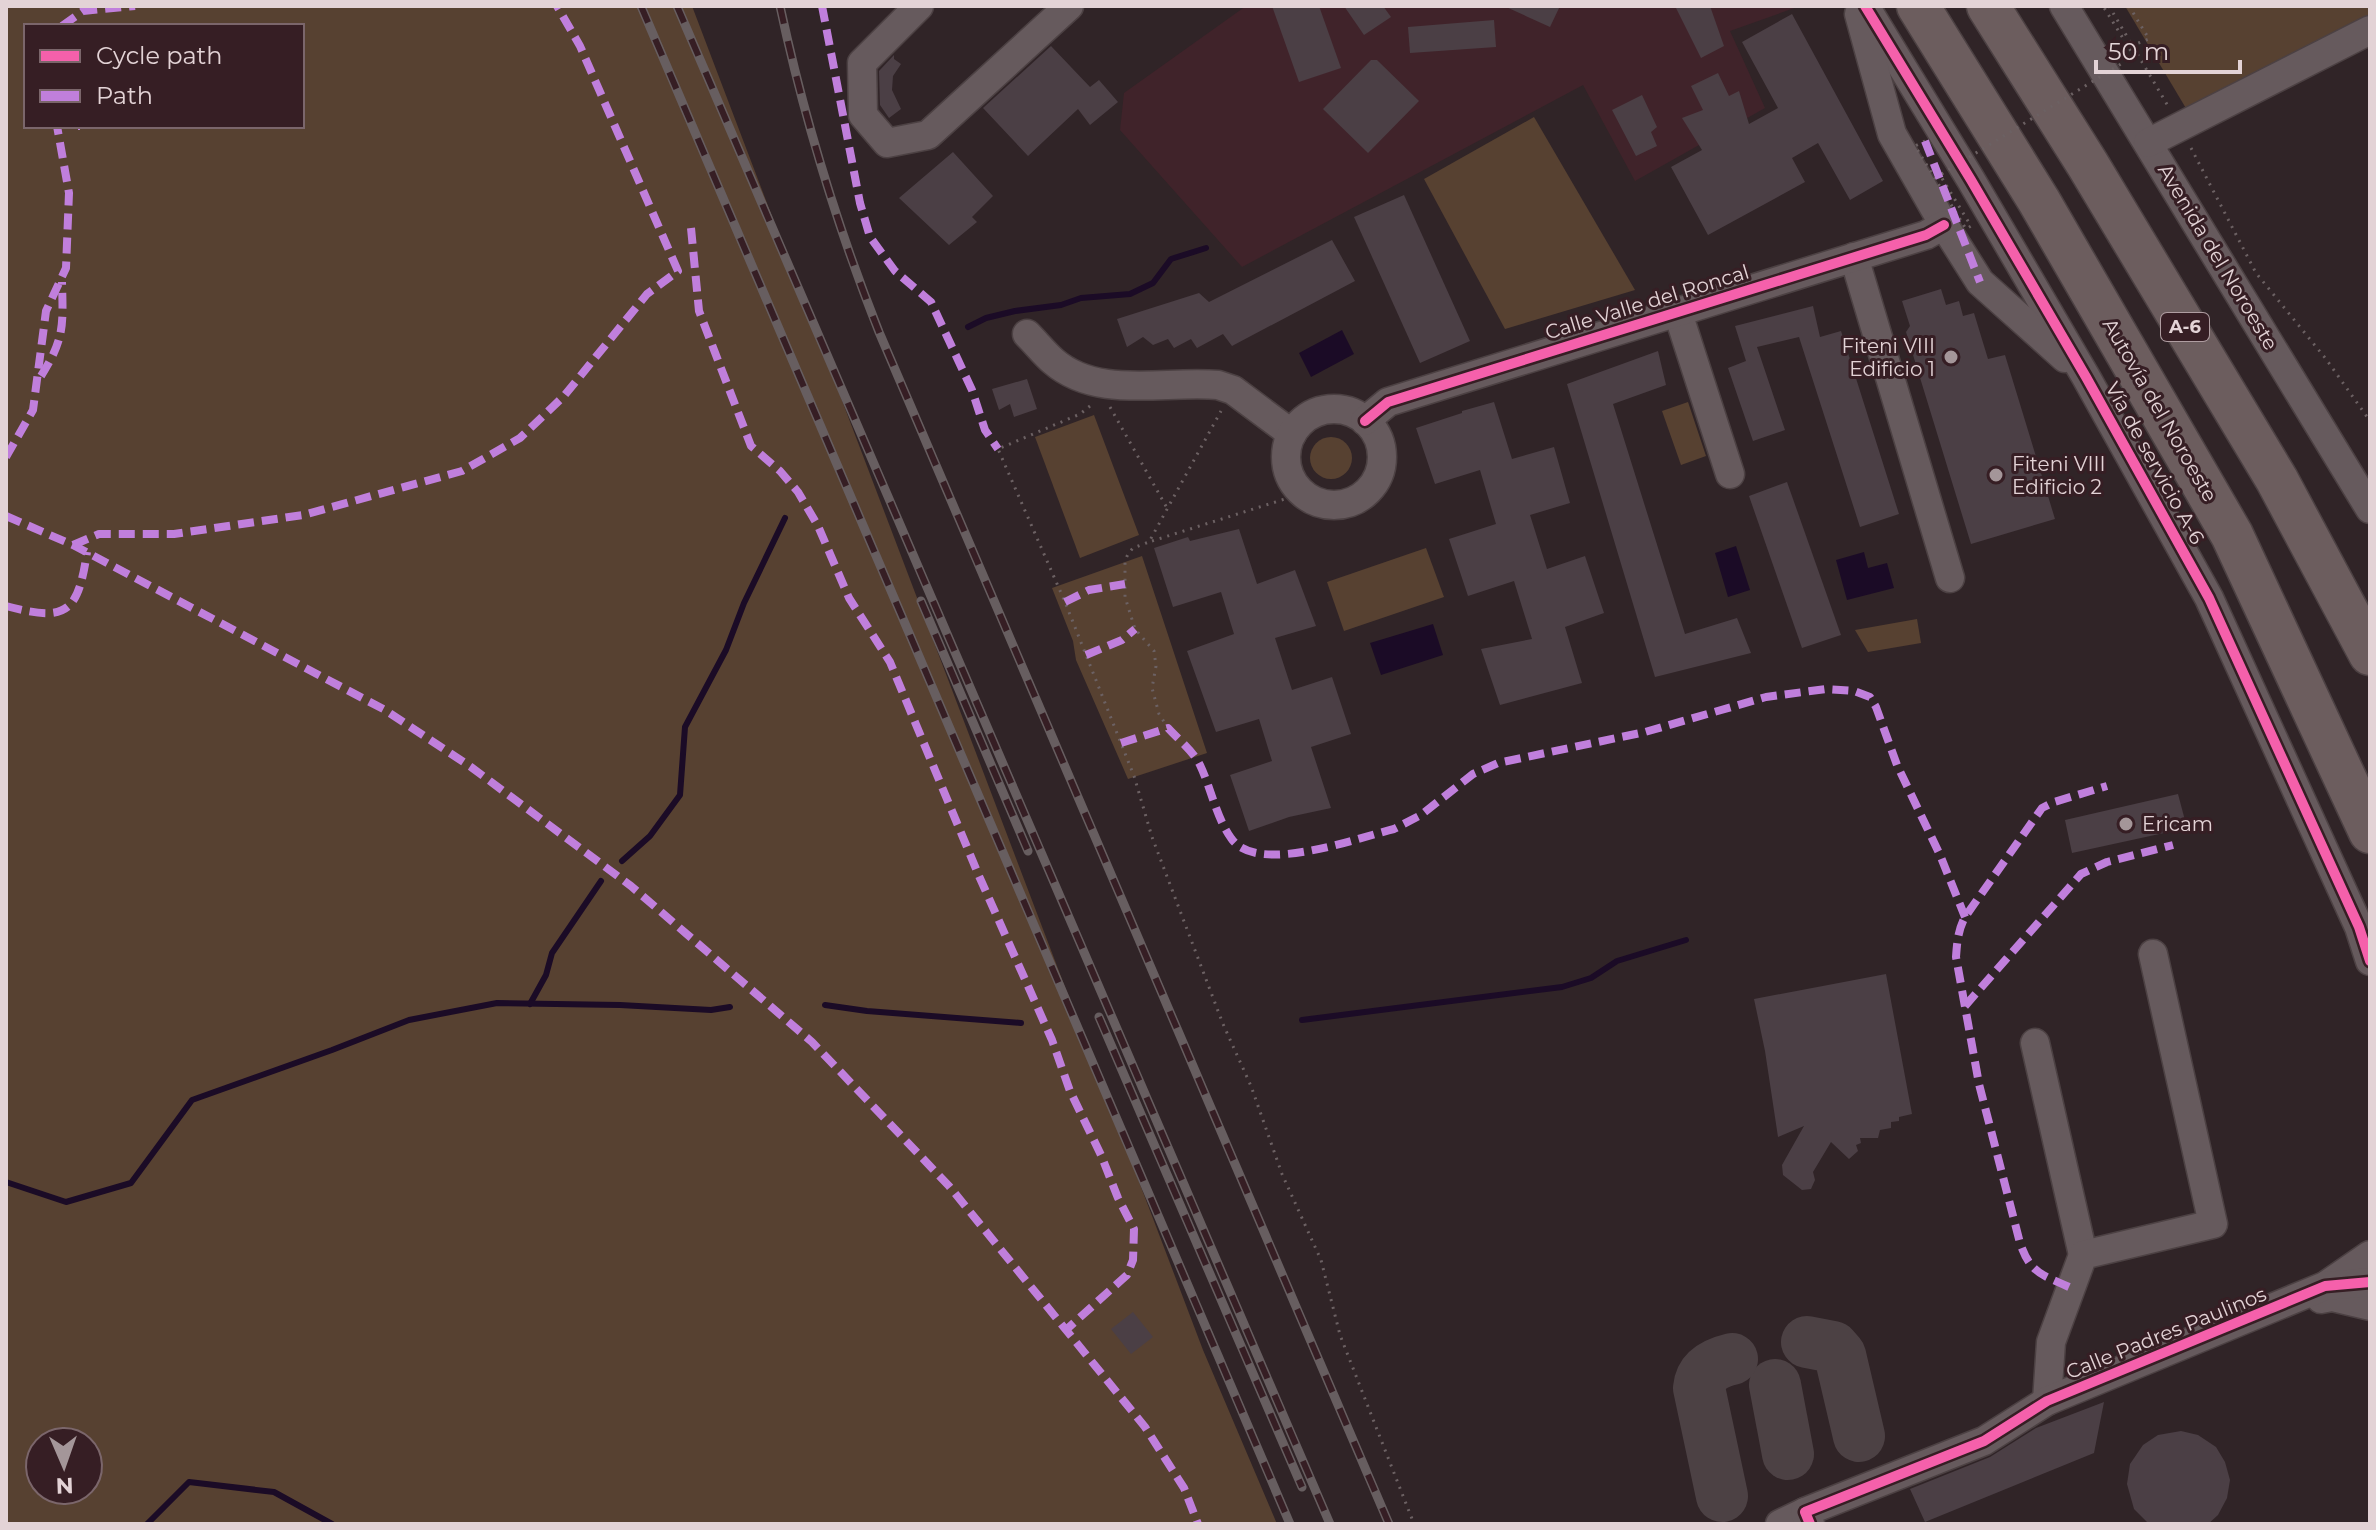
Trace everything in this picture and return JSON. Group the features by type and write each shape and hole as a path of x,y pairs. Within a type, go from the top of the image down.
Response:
{"highway":[{"name":"Autovía del Noroeste","path":"1918,6 2039,201 2232,535 2370,832"},
{"name":"A-6","path":"1988,6 2088,165 2277,480 2370,654"}],"street":[{"path":"919,6 862,63 863,115 887,143 928,135 1069,6"},
{"path":"1857,6 1892,134 1944,225 1980,282 2086,377"},
{"name":"Vía de servicio A-6","path":"1865,6 2086,377 2209,598 2359,927 2370,961"},
{"name":"Avenida del Noroeste","path":"2064,6 2370,509"},
{"path":"2148,143 2370,30"},
{"name":"Calle Valle del Roncal","path":"1365,421 1388,402 1926,235 1944,225"},
{"path":"1854,257 1950,578"},
{"path":"1677,310 1730,474"},
{"path":"1027,334 1055,363 1093,390 1108,385 1203,384 1233,390 1292,434"},
{"path":"1326,410 1353,414 1365,421 1374,432 1382,458 1373,486 1346,504 1330,505 1301,493 1292,480 1286,457 1292,434 1301,423 1326,410"},
{"path":"2324,432 2370,488"},
{"path":"2083,1255 2213,1224 2153,954"},
{"path":"2035,1043 2083,1255 2051,1342 2047,1401"},
{"name":"Calle Padres Paulinos","path":"1798,1520 1984,1441 2047,1401 2325,1286 2370,1255"},
{"name":"Calle Padres Paulinos","path":"2325,1286 2370,1282"},
{"name":"Calle Padres Paulinos","path":"2289,1302 2332,1297 2370,1306"}],"path":[{"path":"1925,141 1915,146 1966,229 1971,226 1940,175 2134,56 2103,6"},
{"path":"2109,6 2180,127 2256,273 2326,359 2370,421"},
{"path":"2129,6 2149,39 2133,45"},
{"path":"1093,390 1109,405 1167,508"},
{"path":"1093,390 1091,405 1080,414 998,449 1065,602 1134,776 1152,837 1223,1024 1251,1086 1282,1174 1321,1260 1340,1335 1414,1524"},
{"path":"1149,542 1233,390"},
{"path":"1168,728 1159,714 1152,688 1156,666 1154,651 1131,620 1125,597 1125,561 1128,554 1133,548 1149,542 1285,499 1292,480"}],"shaded area":[{"path":"6,6 692,6 1203,1350 1277,1524 6,1524"},
{"path":"1246,6 1800,6 1730,31 1765,108 1635,181 1583,85 1242,267 1120,130 1124,93"},
{"path":"2125,6 2370,6 2370,14 2187,110"},
{"path":"1534,117 1635,290 1505,329 1424,179"},
{"path":"1342,330 1354,354 1311,377 1299,353"},
{"path":"1688,402 1706,456 1681,465 1662,411"},
{"path":"1094,415 1139,535 1080,558 1035,437"},
{"path":"1331,437 1346,443 1352,458 1346,473 1331,479 1316,473 1310,458 1316,443"},
{"path":"1736,546 1750,590 1728,597 1715,553"},
{"path":"1426,548 1444,597 1344,631 1327,582"},
{"path":"1864,552 1868,568 1887,563 1894,588 1847,600 1836,560"},
{"path":"1142,556 1207,753 1128,779 1076,660 1073,641 1052,588"},
{"path":"1917,619 1921,643 1868,652 1855,630"},
{"path":"1433,624 1443,655 1381,675 1370,643"}],"building":[{"path":"1272,6 1319,6 1341,68 1299,82"},
{"path":"1344,6 1383,6 1391,17 1364,35"},
{"path":"1504,6 1560,6 1550,27"},
{"path":"1675,6 1710,6 1724,46 1701,58"},
{"path":"1792,14 1883,181 1850,200 1818,143 1792,158 1805,182 1708,235 1671,167 1702,150 1682,118 1703,110 1691,86 1718,73 1729,96 1739,91 1749,124 1778,108 1742,42"},
{"path":"1494,20 1496,47 1410,53 1408,27"},
{"path":"1051,46 1090,87 1099,80 1118,102 1090,125 1078,109 1028,156 983,108"},
{"path":"894,55 894,59 901,64 893,76 892,90 901,109 889,118 880,105 879,71"},
{"path":"1371,60 1377,60 1419,101 1368,153 1323,109"},
{"path":"1642,95 1657,127 1651,132 1657,146 1636,156 1612,110"},
{"path":"953,152 993,196 972,217 977,222 949,245 899,198"},
{"path":"1404,195 1470,341 1420,363 1354,217"},
{"path":"1332,240 1355,281 1232,346 1223,334 1197,348 1191,339 1174,348 1168,339 1153,345 1143,337 1127,347 1117,319 1199,293 1209,302"},
{"path":"1941,289 1946,305 1959,301 1963,316 1974,313 1988,359 2005,355 2055,519 1971,544 1906,332 1910,326 1902,301"},
{"path":"1813,306 1820,337 1841,331 1899,514 1860,527 1799,337 1757,347 1785,430 1753,441 1728,368 1746,361 1735,326"},
{"path":"1658,351 1666,385 1613,404 1685,634 1737,618 1751,653 1655,677 1567,384"},
{"path":"1027,379 1037,409 1014,417 1010,404 999,410 992,389"},
{"path":"1494,402 1512,459 1554,447 1570,503 1530,515 1547,569 1585,556 1604,613 1565,627 1582,683 1500,705 1481,649 1532,639 1514,581 1468,596 1449,539 1496,524 1480,470 1435,484 1416,428"},
{"path":"1787,482 1841,635 1802,648 1749,496"},
{"path":"1239,529 1257,584 1295,570 1316,626 1275,638 1292,690 1332,677 1351,734 1311,747 1331,808 1289,817 1249,831 1230,775 1272,761 1259,719 1216,732 1187,651 1234,634 1221,592 1173,607 1154,548 1188,537 1190,541"},
{"name":"Ericam","path":"2178,794 2187,828 2072,853 2065,820"},
{"path":"1886,974 1912,1114 1891,1122 1891,1128 1880,1130 1878,1138 1860,1138 1861,1143 1856,1145 1858,1151 1849,1159 1831,1142 1813,1172 1815,1180 1811,1189 1802,1190 1783,1175 1782,1165 1804,1126 1778,1137 1754,999"},
{"path":"1133,1312 1153,1337 1131,1354 1111,1329"},
{"path":"2104,1402 2094,1453 1925,1522 1910,1489 1990,1457 2036,1428"},
{"path":"2181,1431 2198,1435 2216,1447 2225,1462 2230,1480 2227,1498 2218,1515 2208,1524 2149,1524 2134,1509 2127,1484 2130,1464 2143,1445 2158,1435"}],"waterway":[{"path":"968,327 986,318 1015,311 1061,305 1081,298 1130,294 1153,283 1171,259 1206,248"},
{"path":"622,861 650,836 680,795 685,727 726,650 744,603 785,518"},
{"path":"530,1004 546,975 552,953 601,881"},
{"path":"1302,1020 1562,987 1591,978 1617,961 1686,940"},
{"path":"6,1182 66,1202 131,1183 192,1100 409,1020 497,1003 711,1010 730,1007"},
{"path":"825,1005 1021,1023"},
{"path":"147,1524 189,1482 274,1492 332,1524"}],"taxiway":[{"path":"1807,1342 1833,1347 1840,1355 1859,1436"},
{"path":"1722,1496 1699,1388 1710,1368 1732,1359"},
{"path":"1775,1385 1788,1454"}],"railway":[{"path":"641,6 1290,1524"},
{"path":"677,6 1330,1524"},
{"path":"780,6 823,171 879,332 1389,1524"},
{"path":"921,601 1028,851"},
{"path":"1099,1017 1302,1487"}],"marked path":[{"path":"65,24 83,11 135,6"},
{"path":"73,545 99,534 174,534 303,515 462,471 520,438 564,396 647,294 678,271 580,46 557,6"},
{"path":"822,6 860,203 870,237 895,271 931,302 972,390 985,430 998,449"},
{"path":"6,457 33,410 46,311 66,268 69,193 57,128"},
{"path":"1925,141 1980,282"},
{"path":"691,228 699,311 751,446 780,471 798,492 818,526 849,598 890,662 979,876 1052,1040 1070,1091 1134,1229 1133,1260 1127,1275 1067,1329"},
{"path":"41,376 55,351 61,331 62,282"},
{"path":"6,516 73,545 385,710 471,767 631,886 812,1042 949,1186 1145,1427 1184,1488 1198,1524"},
{"path":"6,606 43,613 66,608 79,589 87,552"},
{"path":"1065,602 1089,590 1125,584"},
{"path":"1086,655 1122,640 1135,629"},
{"path":"1121,743 1168,728 1200,765 1221,821 1231,838 1244,849 1262,854 1284,854 1333,846 1394,829 1421,815 1473,774 1498,763 1645,732 1766,697 1826,689 1854,691 1870,697 1876,707 1897,765 1940,855 1965,917"},
{"path":"2069,1287 2044,1276 2033,1267 2020,1243 1979,1084 1956,952 1965,917 2042,808 2107,786"},
{"path":"1965,1006 2081,874 2107,862 2173,845"}],"cycle path":[{"path":"1865,6 2086,377 2209,598 2359,927 2370,961"},
{"path":"1365,421 1388,402 1926,235 1944,225"},
{"path":"1810,1524 1805,1512 1984,1441 2047,1401 2325,1286 2370,1282"}],"place":[{"name":"Fiteni VIII Edificio 1","path":"1951,357"},
{"name":"Fiteni VIII Edificio 2","path":"1996,475"},
{"name":"Ericam","path":"2126,824"}]}
